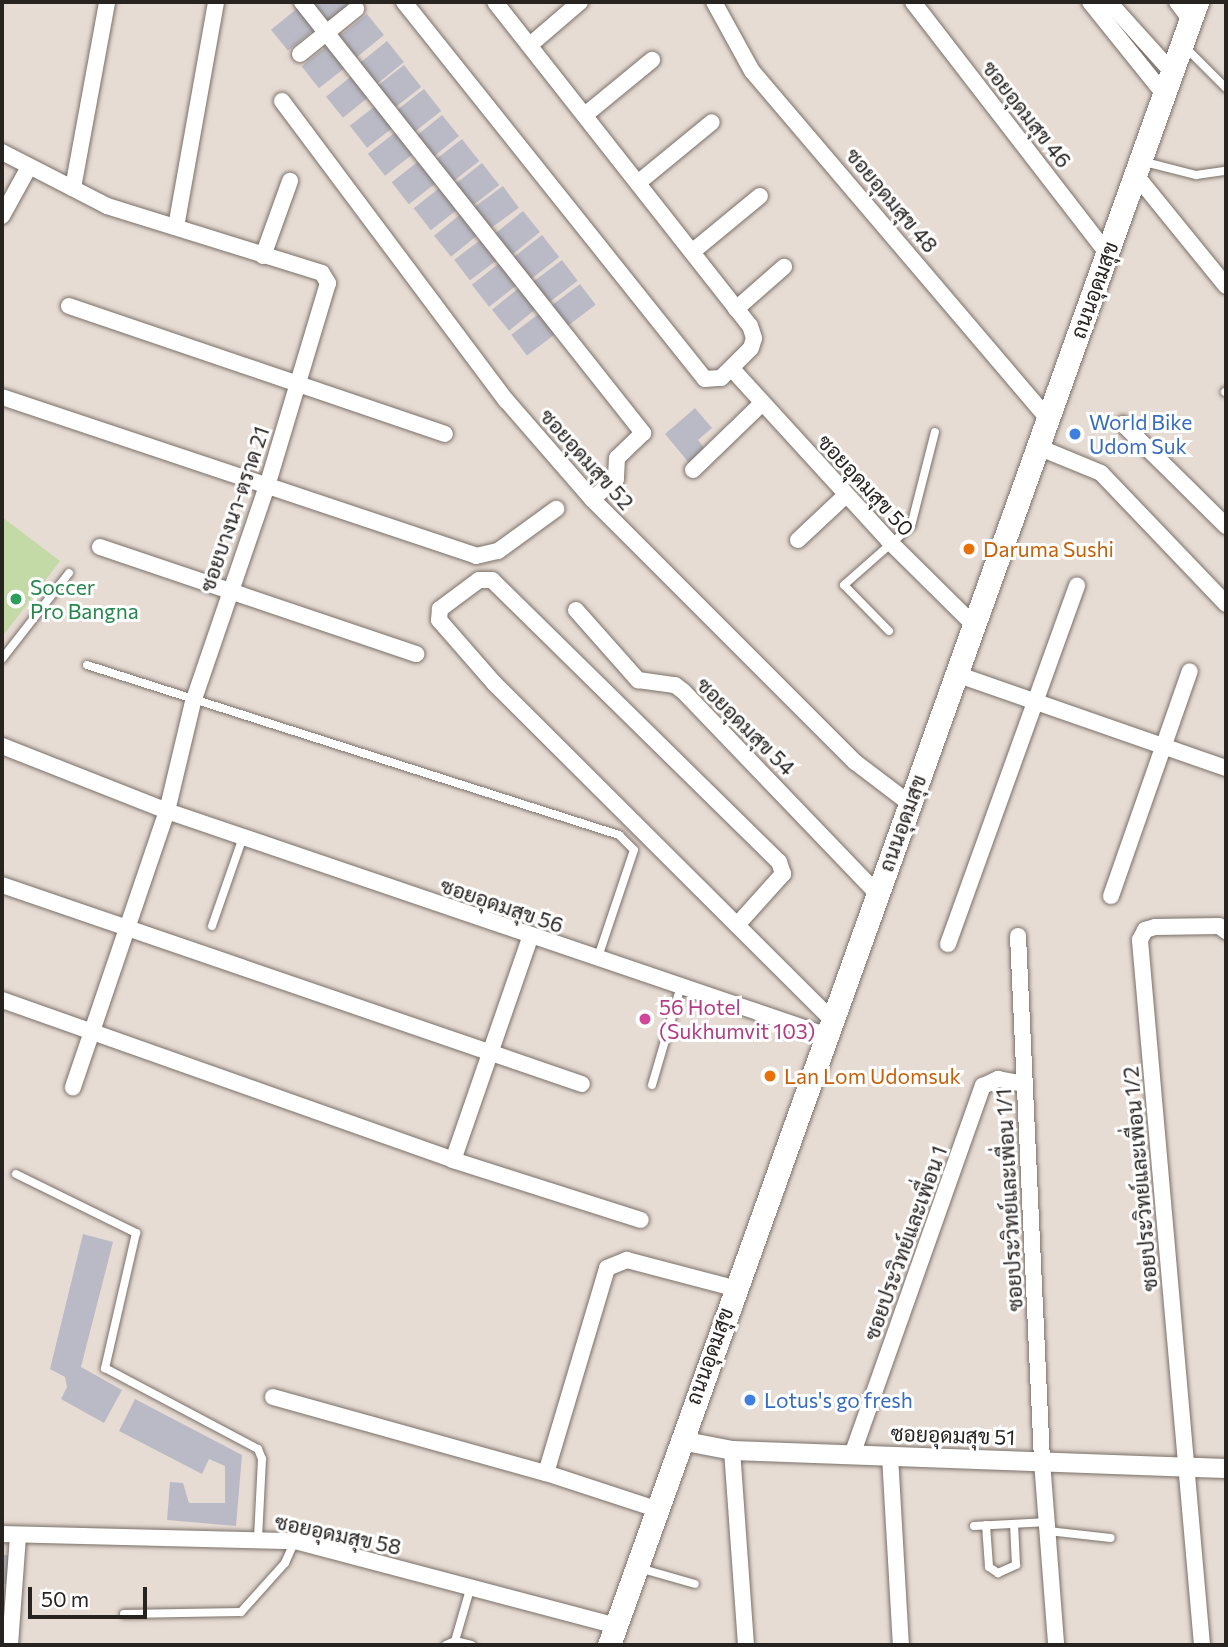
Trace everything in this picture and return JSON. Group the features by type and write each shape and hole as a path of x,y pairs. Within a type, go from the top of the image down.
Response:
{"main road":[{"name":"ถนนอุดมสุข","path":"612,1636 827,1026 1182,44 1188,8"}],"street":[{"path":"74,188 107,2"},
{"path":"176,227 216,2"},
{"path":"302,2 643,433 617,458 616,479 592,499"},
{"path":"404,2 705,379 713,381 733,370 754,338 736,309 639,182 495,2"},
{"path":"530,45 580,2"},
{"name":"ซอยอุดมสุข 48","path":"714,2 752,71 1048,419"},
{"name":"ซอยอุดมสุข 46","path":"913,2 1107,253"},
{"path":"1090,2 1168,83"},
{"path":"1109,2 1168,83"},
{"path":"300,54 356,9"},
{"path":"585,115 652,60"},
{"name":"ซอยอุดมสุข 52","path":"282,101 506,400 592,499 855,762 909,803"},
{"path":"639,182 712,122"},
{"name":"ซอยบางนา-ตราด 21","path":"2,152 107,206 322,273 328,283 267,486 228,591 193,702 167,811 73,1087"},
{"path":"2,216 29,167"},
{"path":"1137,167 1223,276"},
{"path":"263,256 290,181"},
{"path":"692,252 760,196"},
{"path":"736,309 784,267"},
{"path":"69,306 444,434"},
{"name":"ซอยอุดมสุข 50","path":"733,370 761,404 889,541 973,624"},
{"path":"2,397 476,556 498,551 556,509"},
{"path":"693,470 761,404"},
{"path":"1123,424 1226,526"},
{"path":"1038,447 1101,473 1226,604"},
{"path":"798,540 846,495"},
{"path":"100,547 416,654"},
{"path":"737,925 783,874 779,862 492,580 479,580 440,609 439,620 494,683 737,925 827,1026"},
{"path":"948,944 1077,586"},
{"name":"ซอยอุดมสุข 54","path":"576,610 638,680 675,685 684,691 877,893"},
{"path":"1111,896 1166,747 1190,671"},
{"path":"956,674 1226,768"},
{"name":"ซอยอุดมสุข 56","path":"2,746 167,811 680,989 827,1026"},
{"path":"2,885 582,1084"},
{"name":"ซอยประวิทย์และเพื่อน 1/2","path":"1186,1466 1140,940 1145,930 1155,928 1219,926 1226,931"},
{"name":"ซอยประวิทย์และเพื่อน 1/1","path":"1018,936 1042,1461 1056,1645"},
{"path":"453,1160 530,938"},
{"path":"2,1000 453,1160 641,1220"},
{"name":"ซอยประวิทย์และเพื่อน 1","path":"852,1455 984,1086 998,1079 1024,1084"},
{"path":"546,1473 607,1268 627,1261 734,1288"},
{"path":"273,1397 546,1473 656,1510"},
{"name":"ซอยอุดมสุข 51","path":"680,1440 733,1450 1226,1468"},
{"path":"733,1450 746,1645"},
{"path":"890,1456 901,1645"},
{"path":"1186,1466 1202,1645"},
{"path":"10,1534 10,1645"},
{"name":"ซอยอุดมสุข 58","path":"10,1534 295,1541 471,1586 612,1636"}],"lane":[{"path":"1182,44 1226,88"},
{"path":"1137,167 1196,176 1226,171"},
{"path":"889,631 844,585 889,541 911,526 918,511 934,432"},
{"path":"2,659 69,573"},
{"path":"87,665 193,702 619,835 635,850 597,960"},
{"path":"212,926 243,837"},
{"path":"652,1085 680,989"},
{"path":"16,1174 135,1233 105,1368 258,1449 262,1466 257,1538"},
{"path":"986,1525 989,1567 998,1573 1017,1565 1014,1524"},
{"path":"974,1526 1014,1524 1111,1538"},
{"path":"124,1614 241,1612 290,1555 295,1541"},
{"path":"636,1567 695,1584"},
{"path":"455,1641 471,1586"},
{"path":"446,1645 455,1641 472,1645"}],"green space":[{"name":"Soccer Pro Bangna","path":"2,517 60,561 2,637"}],"building":[{"path":"310,2 354,2 326,23"},
{"path":"299,7 316,28 288,51 271,30"},
{"path":"367,14 384,35 356,58 339,37"},
{"path":"387,41 404,62 376,85 359,64"},
{"path":"330,44 347,66 319,88 302,66"},
{"path":"404,65 421,87 392,110 375,88"},
{"path":"354,74 371,95 343,118 326,97"},
{"path":"424,89 441,111 412,134 395,112"},
{"path":"379,103 396,125 367,148 350,126"},
{"path":"442,115 459,136 431,159 414,138"},
{"path":"397,131 414,153 385,176 368,154"},
{"path":"462,139 479,161 450,184 433,162"},
{"path":"420,160 437,182 409,204 392,182"},
{"path":"482,163 499,185 470,208 453,186"},
{"path":"442,186 459,208 431,230 414,208"},
{"path":"503,186 519,208 489,230 473,208"},
{"path":"523,211 540,232 512,255 495,234"},
{"path":"462,213 479,234 451,257 434,236"},
{"path":"542,235 559,257 530,280 513,258"},
{"path":"483,238 499,259 470,280 454,260"},
{"path":"562,260 578,281 549,302 533,282"},
{"path":"501,262 518,284 489,307 472,285"},
{"path":"580,284 596,305 567,326 551,306"},
{"path":"520,287 537,308 509,331 492,310"},
{"path":"540,313 556,334 527,355 511,335"},
{"path":"695,408 712,428 698,440 705,449 689,463 665,434"},
{"path":"83,1234 113,1242 81,1367 122,1390 104,1423 61,1399 67,1387 65,1377 50,1369"},
{"path":"135,1399 242,1455 236,1526 167,1520 170,1482 183,1483 189,1503 225,1503 225,1466 209,1459 202,1474 119,1431"},
{"path":"2,1555 8,1555 8,1584 2,1584"}],"place":[{"name":"World Bike Udom Suk","path":"1075,434"},
{"name":"Daruma Sushi","path":"969,549"},
{"name":"Soccer Pro Bangna","path":"16,599"},
{"name":"56 Hotel (Sukhumvit 103)","path":"645,1019"},
{"name":"Lan Lom Udomsuk","path":"770,1076"},
{"name":"Lotus's go fresh","path":"750,1400"}]}
